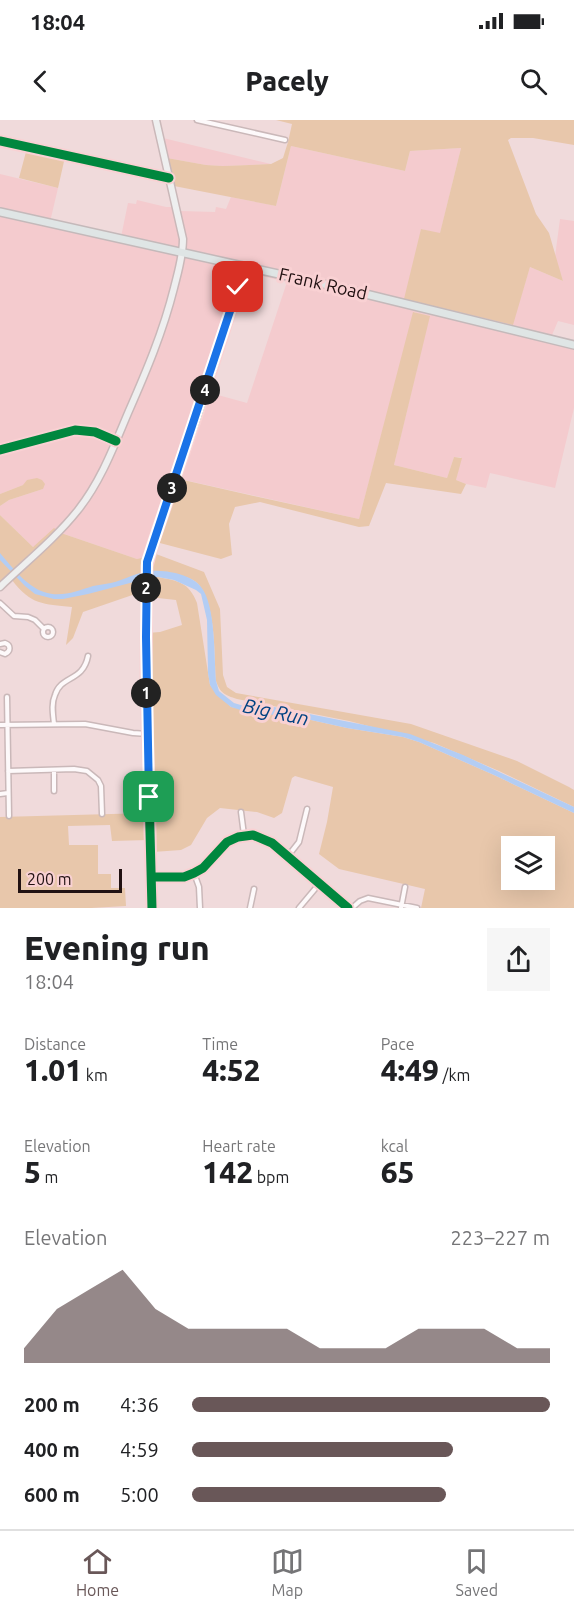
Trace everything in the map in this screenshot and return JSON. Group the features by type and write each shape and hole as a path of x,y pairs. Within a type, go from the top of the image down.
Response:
{"main road":[{"path":"0,587 63,527 96,484 166,320 183,253 183,236 156,120"},
{"name":"Frank Road","path":"0,212 337,287 574,345"}],"street":[{"path":"197,120 285,140"},
{"path":"0,141 169,178"},
{"path":"152,908 146,571 148,558 245,267"},
{"path":"0,450 75,430 94,432 116,441"},
{"path":"0,603 15,616 35,620 44,629"},
{"path":"0,644 7,643 10,648 5,654 0,652"},
{"path":"54,724 53,703 56,692 63,683 85,669 88,656"},
{"path":"7,697 9,816"},
{"path":"0,725 85,724 133,734 148,734"},
{"path":"54,770 54,791"},
{"path":"8,771 87,771 101,786 102,814"},
{"path":"0,794 8,794"},
{"path":"288,856 299,842 307,809"},
{"path":"241,812 244,836"},
{"path":"152,878 184,877 194,873 203,868 227,842 253,835 266,839 350,908 368,898 417,908"},
{"path":"194,873 199,887 200,908"},
{"path":"299,908 320,884"},
{"path":"401,906 405,886"},
{"path":"250,908 254,890"}],"shaded area":[{"path":"276,120 574,120 574,145 533,138 508,140 536,214 549,233 563,281 530,267 513,325 404,299 421,229 440,233 461,148 410,151 405,171 291,146 276,206 174,186 167,158 223,166 271,164 283,158 292,124"},
{"path":"163,138 271,164 223,166 167,158"},
{"path":"291,146 405,171 410,151 461,148 440,234 421,229 512,325 530,267 563,281 555,257 560,219 574,221 574,325 558,321 552,335 574,341 574,408 555,488 490,473 486,488 466,484 456,480 461,457 454,457 447,478 394,465 429,317 414,312 359,519 180,479 151,556 137,559 61,533 33,547 0,515 0,506 9,500 43,489 23,485 0,494 0,174 58,188 50,222 121,237 128,203 136,204 137,200 166,207 178,207 180,211 215,212 216,207 226,209 231,197 276,206","holes":["245,272 287,282 247,403 207,392"]},
{"path":"27,148 65,157 58,188 19,178"},
{"path":"413,312 430,316 394,465 447,478 454,457 462,458 456,480 466,484 461,494 386,483 369,526 359,527 260,502 235,507 229,524 232,555 221,559 156,542 179,479 359,519"},
{"path":"37,478 45,484 43,489 9,500 0,506 0,494 23,485 27,480"},
{"path":"0,515 33,547 54,528 57,530 0,583"},
{"path":"61,533 137,559 145,557 144,591 83,612 73,638 66,645 72,607 38,602 25,594 12,580"},
{"path":"156,554 204,572 220,609 223,675 227,687 236,693 411,724 517,761 569,787 574,790 574,807 434,743 349,721 226,695 216,681 214,641 206,596 191,579 149,571 151,556"},
{"path":"158,577 177,581 194,596 210,685 231,707 403,737 494,775 574,813 574,908 421,908 425,889 339,869 319,854 333,787 295,776 292,778 282,813 274,818 257,812 220,808 207,818 191,845 181,850 153,852 147,633 160,632 182,625 176,600 149,597 149,578"},
{"path":"148,813 148,840 112,841 110,825 68,826 69,845 98,845 98,874 111,874 111,888 125,888 126,906 0,908 0,817"}],"water":[{"name":"Big Run","path":"0,553 25,581 50,594 69,593 150,571 171,572 185,576 197,583 206,595 212,619 216,681 219,691 234,703 244,706 274,707 410,734 463,755 574,807 574,813 494,775 403,737 302,718 247,712 231,707 216,695 210,685 207,620 201,594 174,580 149,578 88,594 54,599 35,594 25,586 0,560"}],"cycle path":[{"path":"0,141 169,178"},
{"path":"152,908 146,680 147,566 245,267"},
{"path":"0,450 75,430 95,432 116,441"},
{"path":"152,877 184,877 194,873 203,868 227,842 238,837 253,835 272,843 348,908"}],"route":[{"path":"149,797 146,680 147,562 238,287"}]}
